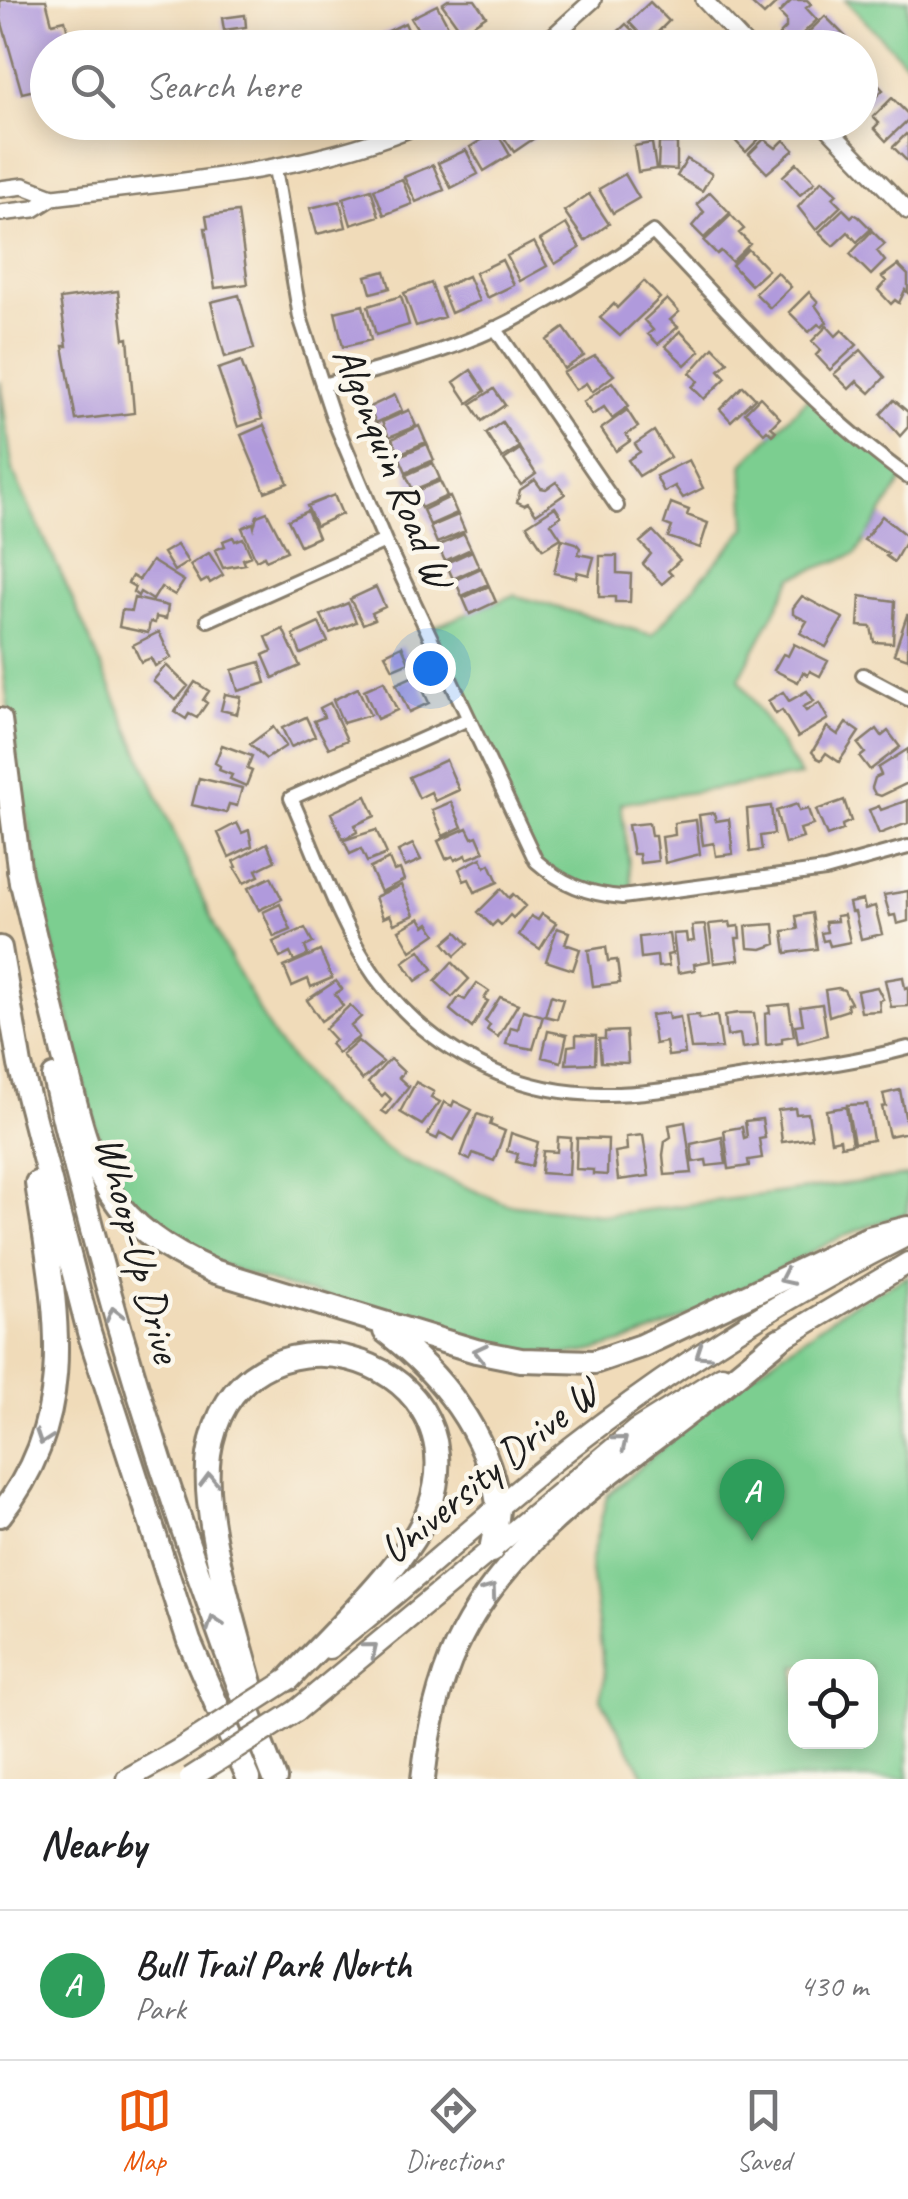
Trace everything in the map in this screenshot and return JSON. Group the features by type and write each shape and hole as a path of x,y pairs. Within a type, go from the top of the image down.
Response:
{"highway":[{"name":"Whoop-Up Drive","path":"0,720 19,871 49,1055 118,1329 192,1561 276,1779"},
{"path":"19,871 74,1094 86,1136 111,1194 150,1235 180,1256 213,1271 476,1352 522,1360 594,1362 642,1346 869,1238 908,1232"},
{"name":"Whoop-Up Drive","path":"0,948 20,1065 88,1332 188,1641 250,1779"},
{"path":"0,1515 32,1466 44,1438 58,1368 57,1323 20,1065"},
{"path":"374,1322 418,1356 446,1386 468,1422 488,1468 498,1506 491,1551"},
{"path":"423,1779 427,1742 444,1679 457,1645 492,1587 524,1548 584,1495 779,1340"},
{"path":"276,1779 227,1591 209,1497 208,1456 219,1418 242,1386 274,1364 292,1358 312,1353 350,1356 386,1372 414,1399 432,1434 437,1472 430,1508 417,1535 290,1679"}],"main road":[{"name":"University Drive W","path":"126,1779 290,1679 498,1506 609,1419 710,1348 908,1232"},
{"name":"University Drive W","path":"190,1779 296,1711 636,1430 908,1262"}],"street":[{"path":"560,30 593,0"},
{"path":"704,0 733,30"},
{"path":"0,212 34,209 53,197 275,168 380,140"},
{"path":"839,140 908,211"},
{"name":"Algonquin Road W","path":"275,168 300,317 322,385 385,541 536,861 563,882 597,895 622,896 786,876 864,861 908,847"},
{"path":"0,189 24,186 53,197"},
{"path":"322,385 396,365 495,328 592,276 653,232 811,395 878,456 908,477"},
{"path":"495,328 617,506"},
{"path":"208,620 385,541"},
{"path":"863,675 908,699"},
{"path":"468,720 291,798 356,944 374,974 398,1005 454,1051 486,1069 524,1082 601,1094 648,1091 908,1048"}],"green space":[{"path":"845,0 908,0 908,65 878,30"},
{"path":"0,381 13,472 222,943 274,1038 329,1105 398,1158 506,1204 608,1215 908,1176 908,1213 839,1238 654,1332 592,1351 567,1354 512,1349 244,1273 178,1243 151,1223 118,1182 92,1115 57,969 24,801 6,692 0,626"},
{"path":"811,395 906,475 856,554 793,577 739,679 801,776 621,803 633,895 597,895 536,861 426,630 514,595 652,635 746,528 743,464"},
{"path":"908,1276 908,1779 646,1779 600,1697 605,1678 590,1563 607,1496 716,1400 850,1305"}],"building":[{"path":"0,0 46,0 52,23 65,20 68,30 30,30 30,91 22,93 0,16"},
{"path":"448,0 475,0 486,16 461,30 442,4"},
{"path":"780,0 764,15 751,3"},
{"path":"792,0 807,0 811,4 806,8 817,20 807,30 784,30 786,20 779,13"},
{"path":"650,2 669,21 660,30 637,30 629,22"},
{"path":"437,5 450,30 418,30 411,18"},
{"path":"245,15 246,27 224,30 222,18"},
{"path":"825,16 839,30 811,30"},
{"path":"892,98 908,114 908,120 886,141 878,132 878,112"},
{"path":"908,136 908,162 893,147"},
{"path":"481,140 501,140 510,155 484,171 470,147"},
{"path":"506,140 532,140 514,152"},
{"path":"735,140 758,140 746,152"},
{"path":"763,140 776,148 784,140 794,150 767,173 749,154"},
{"path":"652,143 656,169 638,172 634,146"},
{"path":"659,143 677,143 677,170 658,169"},
{"path":"466,150 478,174 451,188 438,163"},
{"path":"687,159 712,174 702,191 677,176"},
{"path":"797,163 815,182 800,195 783,176"},
{"path":"433,165 444,190 416,202 404,177"},
{"path":"625,174 639,198 613,213 599,189"},
{"path":"402,179 412,204 384,215 374,189"},
{"path":"822,180 837,194 833,198 841,206 816,230 798,207"},
{"path":"371,189 379,216 351,225 343,198"},
{"path":"710,192 730,213 704,238 692,226 704,212 697,204"},
{"path":"589,194 609,224 585,241 564,211"},
{"path":"340,201 346,227 317,234 310,208"},
{"path":"843,209 871,229 857,242 848,232 833,246 819,232"},
{"path":"238,212 248,284 215,288 206,216"},
{"path":"731,215 744,229 739,233 750,244 732,262 704,241"},
{"path":"566,224 580,248 555,264 540,240"},
{"path":"872,231 885,244 877,251 885,261 871,275 850,254"},
{"path":"534,242 547,266 520,281 507,256"},
{"path":"748,249 768,270 751,285 732,265"},
{"path":"502,260 514,285 487,298 475,273"},
{"path":"898,265 908,275 908,293 905,290 899,303 895,300 891,304 878,290 886,281 882,277"},
{"path":"385,271 390,288 371,293 366,276"},
{"path":"777,272 791,287 770,308 755,293"},
{"path":"468,276 479,301 451,313 441,288"},
{"path":"644,281 660,298 620,336 600,318 614,304 617,308"},
{"path":"431,283 444,317 416,326 404,293"},
{"path":"118,291 124,339 128,338 134,413 76,420 63,346 67,346 60,299"},
{"path":"809,292 827,322 809,332 789,312"},
{"path":"239,295 254,349 225,357 211,302"},
{"path":"401,296 409,325 376,335 368,306"},
{"path":"667,299 679,312 670,320 678,327 658,344 648,334 653,330 644,320"},
{"path":"363,305 371,340 343,347 335,312"},
{"path":"827,326 836,336 842,330 857,345 830,370 816,355 821,350 812,341"},
{"path":"564,328 584,356 564,369 547,340"},
{"path":"680,331 700,351 685,365 665,346"},
{"path":"713,347 728,362 719,370 726,378 704,399 692,387 698,381 690,373"},
{"path":"861,350 885,377 870,393 857,381 849,389 834,374"},
{"path":"595,356 614,375 592,392 586,383 575,390 563,373"},
{"path":"241,361 262,419 238,427 218,369"},
{"path":"471,370 485,391 468,403 454,382"},
{"path":"612,382 629,406 612,418 604,407 592,415 583,402"},
{"path":"743,386 755,398 731,421 720,409"},
{"path":"494,389 505,405 482,421 471,404"},
{"path":"395,395 402,411 376,423 369,407"},
{"path":"760,397 780,418 771,427 776,431 772,435 767,430 764,433 745,412"},
{"path":"894,400 908,412 908,427 900,436 881,414"},
{"path":"409,410 416,426 389,437 382,422"},
{"path":"627,410 638,427 626,435 630,441 616,451 601,429"},
{"path":"502,422 519,447 502,458 486,433"},
{"path":"264,425 288,483 265,492 241,435"},
{"path":"419,426 426,442 399,454 392,439"},
{"path":"654,431 670,457 639,476 628,460 640,452 635,444"},
{"path":"427,444 434,460 406,472 399,456"},
{"path":"520,449 536,474 521,485 504,460"},
{"path":"689,460 703,488 683,498 675,486 664,492 656,476"},
{"path":"433,463 440,479 413,490 406,475"},
{"path":"535,480 546,489 556,482 565,494 536,514 528,503 517,502 520,490"},
{"path":"440,481 447,496 421,508 414,492"},
{"path":"334,495 342,514 316,526 307,506"},
{"path":"450,497 457,513 430,525 423,510"},
{"path":"671,503 708,523 700,548 668,537 672,527 664,524"},
{"path":"555,507 561,516 551,523 561,538 543,549 527,525"},
{"path":"307,511 318,537 300,545 288,520"},
{"path":"267,512 287,551 256,560 242,528 253,523 254,527 257,516"},
{"path":"458,515 465,531 437,543 430,527"},
{"path":"882,516 908,537 894,562 864,540"},
{"path":"653,531 680,560 662,584 643,564 651,554 640,542"},
{"path":"464,534 471,549 445,561 438,546"},
{"path":"233,537 235,541 243,538 251,556 243,559 245,564 223,568 215,550"},
{"path":"562,539 576,543 580,548 578,554 594,557 589,575 577,572 576,578 554,573"},
{"path":"177,545 188,562 174,571 163,553"},
{"path":"472,551 479,567 453,579 446,563"},
{"path":"209,553 223,575 210,583 208,579 201,583 190,565"},
{"path":"600,556 617,556 617,573 631,574 630,602 599,597"},
{"path":"152,561 184,581 175,595 161,587 153,600 133,592 135,587 128,583 132,576 139,580"},
{"path":"481,568 488,584 462,596 455,580"},
{"path":"489,586 496,602 470,614 463,598"},
{"path":"376,587 385,607 372,613 375,619 363,624 350,599"},
{"path":"802,596 843,618 826,647 800,633 807,621 793,614 793,608"},
{"path":"860,596 895,601 893,643 874,642 871,627 858,626"},
{"path":"134,598 168,606 166,619 156,617 155,623 150,622 148,633 119,627 122,610 131,611"},
{"path":"348,603 356,622 330,633 321,615"},
{"path":"908,615 908,659 894,654"},
{"path":"319,623 328,642 301,654 293,635"},
{"path":"283,629 300,666 273,678 263,655 272,651 266,637"},
{"path":"159,632 171,658 155,666 151,658 141,662 133,645"},
{"path":"794,644 828,661 820,676 803,672 798,682 774,670"},
{"path":"402,646 409,662 393,669 385,654"},
{"path":"260,662 266,683 238,691 232,670"},
{"path":"166,665 188,686 176,700 153,681"},
{"path":"416,675 429,703 409,712 396,684"},
{"path":"384,681 397,710 377,719 364,690"},
{"path":"195,682 209,691 203,700 207,703 197,718 189,714 186,719 175,712"},
{"path":"358,688 370,715 343,723 333,700"},
{"path":"807,691 814,701 803,707 806,711 819,703 828,719 798,737 782,710 776,714 768,701 783,692 789,701"},
{"path":"225,694 241,697 237,714 221,710"},
{"path":"330,703 347,740 329,748 314,721 324,717 320,708"},
{"path":"306,717 315,736 291,747 282,728"},
{"path":"846,723 859,732 839,762 826,753 821,760 817,758 812,752 827,727 838,735"},
{"path":"273,727 286,746 266,759 250,744"},
{"path":"877,729 882,736 888,731 900,747 870,770 860,757 865,753 858,744"},
{"path":"222,745 252,756 246,786 219,770 215,763"},
{"path":"908,749 908,783 881,796 875,794 875,778 881,775 878,768"},
{"path":"446,760 459,790 435,801 431,792 419,798 409,777"},
{"path":"199,778 242,788 237,806 229,804 226,813 192,805"},
{"path":"366,796 375,816 355,825 357,832 343,839 331,813"},
{"path":"844,800 851,821 842,825 843,830 827,836 816,810"},
{"path":"908,800 908,823 879,834 869,810"},
{"path":"451,802 462,827 443,836 432,810"},
{"path":"797,804 799,811 808,809 813,825 800,829 803,838 785,844 776,811"},
{"path":"771,806 774,834 760,836 762,850 750,852 747,809"},
{"path":"714,813 716,821 729,819 733,854 716,856 714,843 703,845 699,815"},
{"path":"696,820 700,854 665,863 662,837 675,835 674,823"},
{"path":"237,823 242,833 249,830 252,846 229,857 218,833"},
{"path":"649,823 658,861 640,863 639,854 633,854 628,825"},
{"path":"467,828 472,838 477,836 484,852 467,859 466,855 446,859 438,841"},
{"path":"376,830 387,854 367,862 361,849 350,854 344,840"},
{"path":"267,843 275,861 256,870 259,876 244,883 234,861"},
{"path":"413,844 421,860 405,867 398,851"},
{"path":"481,858 485,867 490,864 498,882 475,892 459,869"},
{"path":"389,859 394,871 400,869 404,880 381,892 370,868"},
{"path":"271,877 282,899 259,910 248,888"},
{"path":"401,885 414,915 394,924 390,915 383,918 375,897"},
{"path":"501,889 525,906 513,918 510,915 501,925 497,921 492,926 478,912"},
{"path":"908,891 908,921 897,924 895,915 890,916 884,895"},
{"path":"863,900 865,909 875,906 882,934 861,939 849,903"},
{"path":"280,904 291,930 274,937 263,912"},
{"path":"812,913 817,949 786,953 783,931 798,929 796,916"},
{"path":"542,914 556,923 540,949 519,935 531,916 538,920"},
{"path":"844,915 850,942 830,946 821,933 827,932 825,922 837,921 836,916"},
{"path":"420,918 436,934 411,951 399,930"},
{"path":"730,922 731,927 739,926 739,960 714,963 709,924"},
{"path":"774,924 776,944 748,948 746,926"},
{"path":"705,925 710,961 694,964 695,970 678,973 673,934 686,933 687,942 694,941 692,926"},
{"path":"305,928 313,943 305,947 308,955 294,961 290,953 280,958 273,942"},
{"path":"557,928 569,932 565,944 580,949 573,970 546,961"},
{"path":"457,932 468,944 455,956 444,943"},
{"path":"669,934 669,966 658,967 657,956 641,958 639,937"},
{"path":"606,947 608,961 617,960 620,983 593,986 588,950"},
{"path":"420,950 433,969 416,981 403,962"},
{"path":"320,951 332,978 311,987 308,979 292,986 284,967"},
{"path":"452,962 469,979 452,997 435,981"},
{"path":"903,977 905,988 908,987 908,1006 891,1007 885,980"},
{"path":"336,981 342,989 335,994 343,1006 321,1021 307,1000"},
{"path":"477,983 489,991 484,999 488,1001 472,1028 450,1010 459,997 465,1000"},
{"path":"877,987 883,999 879,1000 880,1011 861,1012 857,991"},
{"path":"825,990 844,990 851,1003 847,1004 848,1010 829,1016"},
{"path":"551,995 563,999 557,1019 545,1016"},
{"path":"500,997 518,1004 498,1037 487,1030 490,1025 485,1021"},
{"path":"789,1004 794,1036 766,1045 765,1014 770,1013 769,1006"},
{"path":"822,1004 827,1035 798,1043 795,1025 803,1024 800,1007"},
{"path":"350,1005 361,1017 351,1026 359,1037 338,1053 330,1044 335,1040 325,1029"},
{"path":"523,1010 543,1016 533,1049 506,1044 511,1027 518,1029"},
{"path":"668,1013 669,1019 680,1017 685,1054 668,1056 666,1042 655,1044 651,1015"},
{"path":"754,1013 758,1046 742,1048 740,1034 727,1036 725,1015"},
{"path":"699,1015 699,1019 717,1016 722,1048 691,1049 686,1016"},
{"path":"548,1031 567,1035 561,1062 542,1057"},
{"path":"626,1031 628,1063 601,1062 599,1039 605,1039 605,1032"},
{"path":"576,1035 596,1036 595,1063 566,1064 568,1046 576,1045"},
{"path":"358,1041 383,1062 362,1080 342,1055"},
{"path":"390,1059 404,1072 399,1078 409,1087 387,1114 382,1111 391,1099 368,1083"},
{"path":"416,1082 434,1092 431,1097 440,1102 422,1125 400,1112"},
{"path":"900,1090 908,1132 889,1136 883,1094"},
{"path":"454,1101 472,1110 454,1140 440,1133 437,1139 428,1135 444,1102 452,1106"},
{"path":"867,1104 873,1140 854,1143 847,1105"},
{"path":"846,1107 852,1144 841,1146 840,1139 831,1141 826,1110"},
{"path":"795,1108 796,1114 808,1113 812,1138 782,1142 778,1110"},
{"path":"477,1114 492,1119 490,1125 505,1131 494,1161 473,1153 470,1160 461,1156"},
{"path":"762,1119 762,1158 748,1160 749,1166 729,1169 724,1130 742,1127 744,1138 745,1121"},
{"path":"685,1122 692,1173 665,1175 663,1155 665,1141 671,1137 669,1125"},
{"path":"511,1133 538,1142 532,1166 516,1162 518,1154 507,1151"},
{"path":"643,1135 649,1176 618,1180 615,1152 627,1150 626,1137"},
{"path":"558,1137 571,1138 569,1175 541,1173 543,1151 557,1152"},
{"path":"722,1137 726,1164 707,1166 706,1160 693,1162 691,1144"},
{"path":"577,1138 608,1139 607,1175 576,1169"}],"place":[{"name":"Bull Trail Park North","path":"752,1541"}]}
